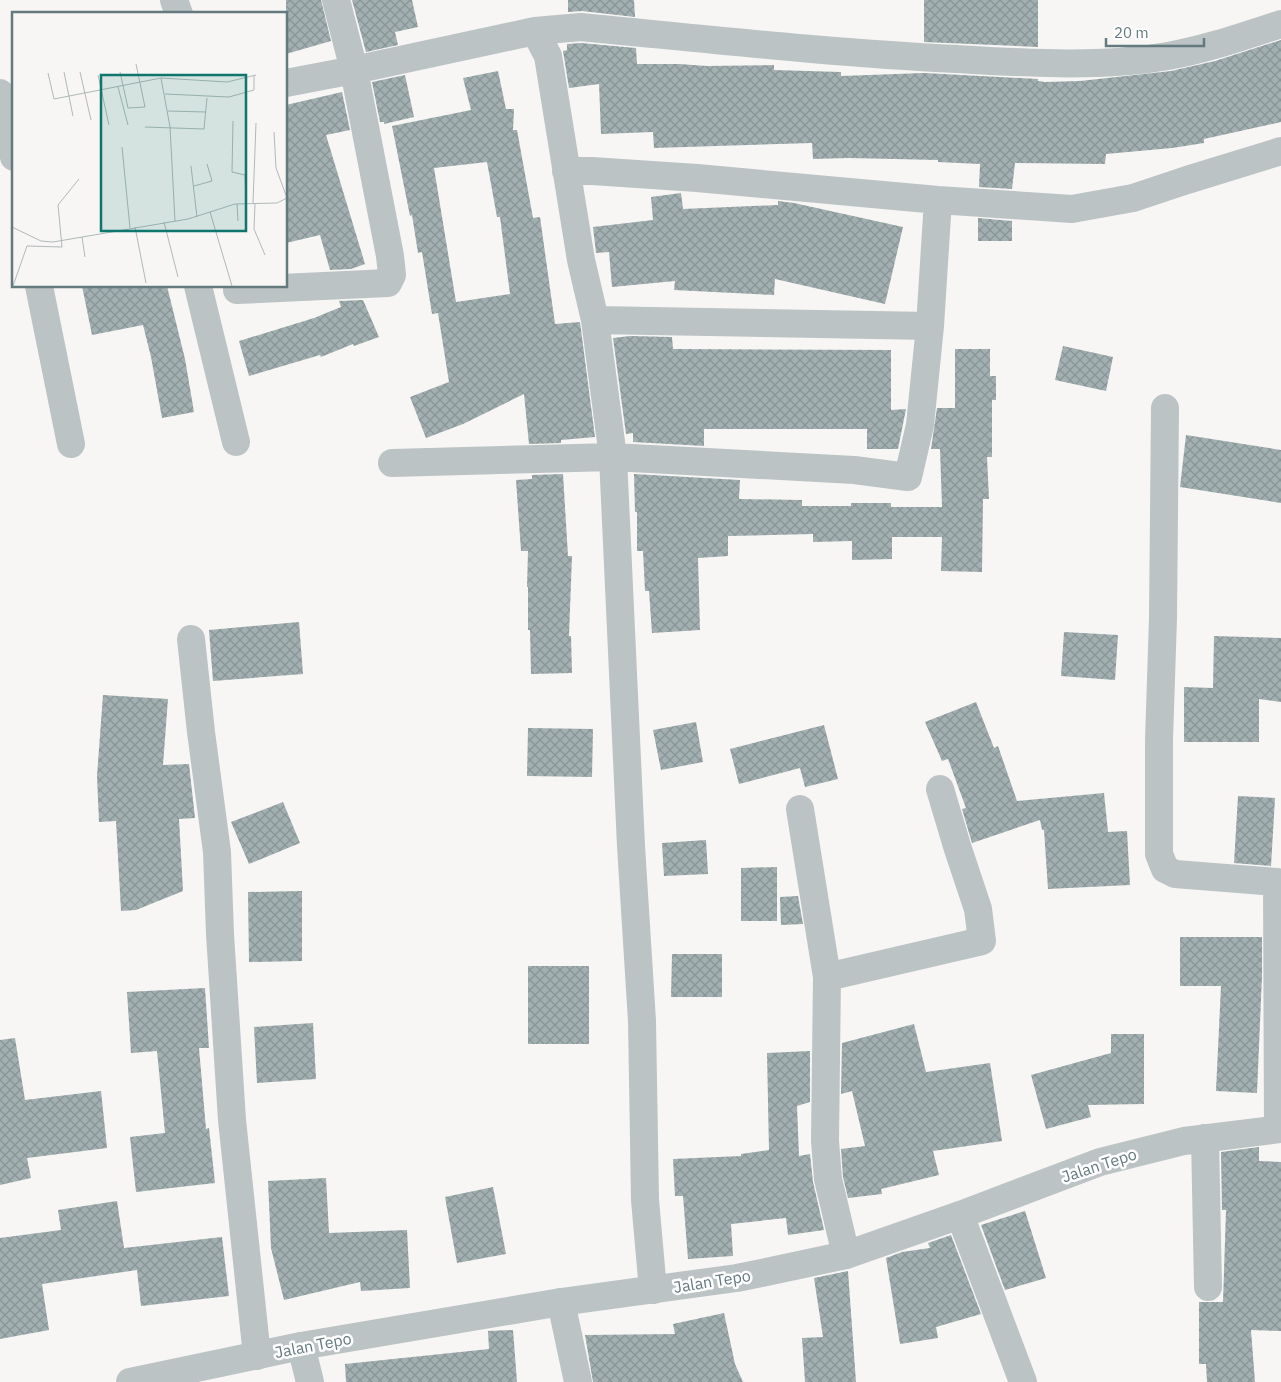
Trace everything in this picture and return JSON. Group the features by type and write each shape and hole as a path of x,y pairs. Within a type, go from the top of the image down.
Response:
{"street":[{"path":"174,0 178,12"},
{"path":"288,288 388,283 392,275 354,70 336,0"},
{"path":"288,83 535,31 581,28 885,55 1037,64 1117,62 1169,56 1218,44 1281,24"},
{"path":"535,31 548,56 581,260 595,320 613,457 631,846 642,1021 645,1200 653,1290"},
{"path":"0,93 9,144"},
{"path":"566,172 592,171 696,178 938,200 1072,209 1134,198 1281,150"},
{"path":"392,463 613,457 854,470 908,477 920,425 930,326 938,200"},
{"path":"40,288 71,444"},
{"path":"198,288 236,442"},
{"path":"237,288 237,290 280,288"},
{"path":"595,320 930,326"},
{"path":"1165,408 1163,618 1159,740 1159,854 1165,869 1175,874 1277,882 1280,1129"},
{"path":"191,639 217,852 220,934 232,1120 257,1356"},
{"path":"827,977 982,941 978,909 940,789"},
{"path":"800,809 827,977 826,1151 828,1179 846,1255"},
{"name":"Jalan Tepo","path":"130,1382 301,1346 561,1302 737,1278 846,1255 960,1215 1100,1162 1184,1141 1280,1129"},
{"path":"1205,1138 1208,1287"},
{"path":"960,1215 1024,1382"},
{"path":"561,1302 578,1382"},
{"path":"301,1346 310,1382"}],"building":[{"path":"286,0 321,0 331,41 288,53 288,12 286,12"},
{"path":"352,0 412,0 418,27 395,32 398,45 366,52"},
{"path":"568,0 634,0 635,17 582,11 568,12"},
{"path":"924,0 1038,0 1038,47 924,42"},
{"path":"1281,40 1281,122 1204,139 1204,143 1106,154 1105,164 1015,163 1012,189 979,187 980,164 938,162 938,160 813,159 812,143 654,148 653,132 601,134 599,84 569,88 563,51 567,50 567,44 581,43 636,48 637,64 774,65 774,70 841,72 841,76 924,73 1038,79 1038,81 1045,82 1080,81 1171,71 1215,61"},
{"path":"498,71 506,109 514,109 513,130 517,130 533,218 540,217 555,324 580,322 595,437 561,440 561,443 529,444 524,394 463,424 426,438 410,397 449,382 438,313 432,314 422,252 418,253 412,215 410,216 392,126 471,110 463,78","holes":["487,162 497,217 500,217 510,294 456,302 434,168"]},
{"path":"405,75 414,117 384,124 384,122 380,122 372,82"},
{"path":"342,92 350,130 326,135 365,264 351,269 330,270 320,235 288,243 288,105"},
{"path":"681,193 683,209 778,205 778,201 903,227 885,304 775,279 774,295 674,290 675,281 612,287 609,252 596,253 593,227 653,220 651,197"},
{"path":"978,218 1012,221 1012,241 978,241"},
{"path":"82,288 167,288 185,359 194,412 162,418 143,325 92,335"},
{"path":"363,300 379,337 354,346 353,344 321,357 320,355 249,376 239,341 314,318 341,307 339,301"},
{"path":"630,336 672,337 673,349 891,350 891,410 906,409 898,449 867,449 867,429 704,429 704,446 633,442 633,433 626,434 613,338"},
{"path":"1063,346 1113,357 1106,391 1055,380"},
{"path":"955,349 990,349 990,376 996,376 996,400 992,400 992,457 987,457 989,499 983,499 982,572 941,571 942,537 892,537 892,559 852,560 852,541 813,542 813,534 728,536 728,556 698,558 700,630 652,633 649,591 645,591 643,551 637,551 637,512 635,512 634,474 740,480 739,499 802,500 802,506 851,506 851,503 891,503 891,507 942,507 940,449 931,449 937,408 955,408"},
{"path":"1186,435 1281,450 1281,503 1180,487"},
{"path":"563,474 568,556 572,556 569,636 571,636 572,673 531,674 530,630 528,630 528,551 521,551 516,480 532,479 532,475"},
{"path":"299,622 303,674 213,681 209,630"},
{"path":"1064,632 1118,635 1115,680 1061,676"},
{"path":"1214,636 1281,638 1281,702 1259,699 1259,742 1184,742 1184,687 1213,688"},
{"path":"103,695 168,699 163,765 189,764 195,818 179,819 183,891 136,910 121,911 116,821 99,822 97,776"},
{"path":"976,702 994,748 998,746 1017,801 1104,793 1108,832 1127,831 1130,885 1048,889 1044,830 1042,830 1040,820 972,843 962,809 966,808 948,759 942,761 925,722"},
{"path":"696,722 703,762 661,770 653,730"},
{"path":"824,725 838,779 805,787 800,768 739,784 730,749"},
{"path":"528,728 593,729 592,777 527,776"},
{"path":"1238,796 1275,798 1271,866 1234,863"},
{"path":"283,802 300,843 249,864 231,822"},
{"path":"706,840 708,874 664,876 662,843"},
{"path":"777,867 777,921 741,921 741,868"},
{"path":"302,891 302,961 249,962 248,892"},
{"path":"798,896 803,924 781,925 780,897"},
{"path":"1180,937 1262,937 1257,1093 1216,1091 1221,986 1180,986"},
{"path":"672,954 722,954 722,997 671,997"},
{"path":"528,966 589,966 589,1044 528,1044"},
{"path":"205,988 209,1048 199,1048 206,1129 209,1128 215,1183 136,1192 130,1137 165,1133 157,1051 131,1053 127,992"},
{"path":"313,1023 316,1079 257,1083 254,1027"},
{"path":"914,1024 926,1072 990,1063 1002,1141 933,1151 939,1175 881,1189 882,1194 848,1198 843,1177 841,1149 865,1146 852,1091 841,1094 842,1043"},
{"path":"1111,1034 1144,1034 1144,1104 1088,1105 1091,1117 1046,1129 1031,1075 1111,1053"},
{"path":"15,1038 25,1100 101,1091 107,1148 27,1158 31,1178 0,1185 0,1040"},
{"path":"810,1051 810,1102 797,1106 799,1156 810,1154 813,1182 824,1230 788,1235 786,1218 731,1224 733,1256 688,1259 683,1196 675,1196 673,1159 741,1156 741,1154 769,1150 767,1053"},
{"path":"1259,1147 1259,1161 1281,1162 1281,1331 1251,1330 1255,1382 1207,1382 1206,1364 1199,1364 1199,1302 1223,1302 1226,1210 1222,1210 1221,1152"},
{"path":"326,1178 329,1233 407,1230 410,1288 361,1291 360,1282 284,1300 271,1248 268,1181"},
{"path":"493,1187 506,1254 457,1263 445,1197"},
{"path":"117,1201 124,1248 222,1237 229,1296 141,1306 137,1270 42,1284 49,1330 0,1339 0,1238 61,1230 58,1210"},
{"path":"1025,1211 1046,1278 1005,1290 981,1225"},
{"path":"951,1235 981,1314 936,1327 938,1338 900,1344 886,1258 902,1252 930,1248 928,1243"},
{"path":"848,1271 856,1382 805,1382 802,1338 823,1337 814,1278"},
{"path":"724,1313 735,1364 743,1382 593,1382 585,1335 675,1334 673,1324"},
{"path":"513,1330 517,1382 346,1382 345,1364 489,1349 488,1331"}]}
